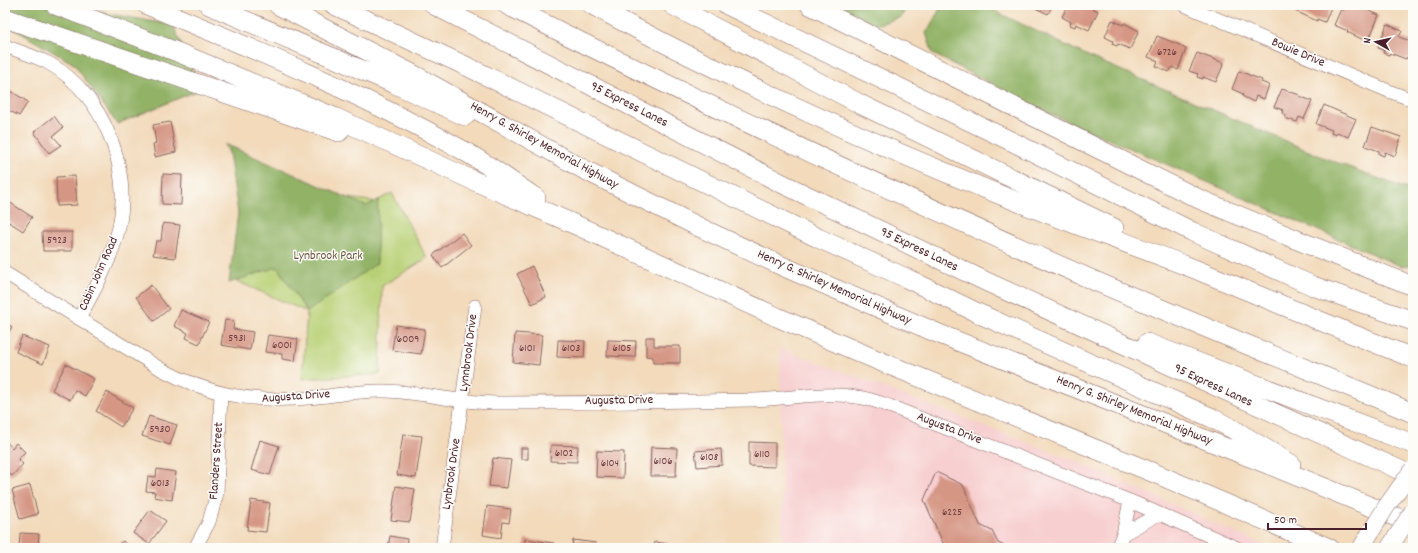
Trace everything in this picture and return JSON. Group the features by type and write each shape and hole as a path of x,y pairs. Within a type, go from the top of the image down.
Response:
{"highway":[{"path":"55,5 170,49 334,117 751,305 877,360 1329,548"},
{"path":"147,5 305,73 385,110 470,154 576,225"},
{"path":"210,5 396,84 583,169"},
{"name":"Henry G. Shirley Memorial Highway","path":"278,5 420,78 583,169 700,228 866,304 1413,524"},
{"path":"334,5 466,66 818,238 906,278 982,316 1210,417 1231,428 1340,494"},
{"name":"95 Express Lanes","path":"434,5 781,183 987,282 1413,476"},
{"path":"507,5 706,104 837,165 1096,281 1413,413"},
{"path":"592,5 662,42 746,83 899,152 1014,200 1192,268 1413,358"},
{"path":"672,5 860,104 1192,268"},
{"path":"727,5 1018,144 1208,239 1313,286 1413,321"},
{"path":"810,5 1199,199 1413,286"},
{"path":"5,18 302,119 470,179"},
{"path":"987,282 1413,444"},
{"path":"1327,378 1413,402"}],"main road":[{"path":"1361,548 1386,507 1413,469"},
{"path":"1389,548 1413,511"}],"street":[{"name":"Bowie Drive","path":"1184,5 1413,100"},
{"name":"Cabin John Road","path":"5,46 50,64 69,77 91,100 108,130 115,151 122,192 119,228 113,247 100,277 79,318"},
{"name":"Augusta Drive","path":"5,273 179,378 199,387 220,393 256,399 282,400 356,392 385,391 493,403 755,400 808,396 857,396 875,401 1130,501 1237,548"},
{"name":"Lynnbrook Drive","path":"463,400 475,306"},
{"name":"Flanders Street","path":"195,548 209,522 217,493 220,393"},
{"name":"Lynbrook Drive","path":"442,548 463,400"},
{"path":"1117,548 1123,534 1130,501"},
{"path":"1123,534 1159,514"}],"shaded area":[{"path":"780,348 1078,462 1269,548 783,548"}],"green space":[{"path":"7,5 70,5 71,7 173,25 201,89 117,124 74,64 5,24 5,9"},
{"path":"837,5 908,5 901,17 876,25"},
{"path":"942,5 986,5 999,13 1090,57 1325,158 1413,190 1413,265 1400,266 1051,114 933,54 926,33"},
{"path":"225,144 366,206 378,200 377,263 307,312 277,267 229,283 238,213 229,153"},
{"name":"Lynbrook Park","path":"248,185 378,202 378,200 392,193 427,258 382,286 380,374 302,379 307,312 234,280"}],"building":[{"path":"1029,5 1053,5 1048,14"},
{"path":"1068,5 1085,5 1098,11 1089,30 1076,24 1075,27 1070,25 1071,22 1062,17"},
{"path":"1291,5 1332,5 1325,22 1317,19 1317,21 1295,11 1296,10 1290,7"},
{"path":"1346,5 1355,5 1379,15 1368,42 1334,25 1341,9 1344,10"},
{"path":"1112,20 1123,25 1124,23 1139,31 1130,49 1118,44 1117,46 1112,44 1113,41 1105,37"},
{"path":"1387,24 1402,31 1399,37 1413,42 1413,60 1390,53 1389,55 1383,53 1384,50 1378,48"},
{"path":"1157,36 1186,49 1178,70 1172,67 1169,72 1156,66 1158,61 1148,57"},
{"path":"1197,53 1224,63 1216,82 1203,77 1203,79 1197,77 1198,74 1189,71"},
{"path":"1239,71 1262,80 1261,82 1269,85 1264,99 1256,96 1254,102 1242,96 1243,94 1232,89"},
{"path":"5,87 28,102 19,116 5,108"},
{"path":"1282,89 1312,101 1304,119 1299,117 1297,122 1285,118 1286,115 1282,113 1283,110 1274,107"},
{"path":"1324,105 1356,119 1348,137 1337,132 1336,135 1331,133 1332,130 1316,124"},
{"path":"54,116 63,128 53,136 61,145 49,153 34,132"},
{"path":"170,122 176,152 155,157 153,144 156,143 153,125"},
{"path":"1372,127 1401,137 1395,156 1385,152 1384,156 1379,154 1379,151 1365,146"},
{"path":"163,174 182,175 181,205 162,204"},
{"path":"75,176 77,205 57,206 56,177"},
{"path":"6,200 32,217 23,231 9,222 5,228"},
{"path":"163,223 180,225 175,258 153,255 156,241 161,241"},
{"path":"42,232 72,232 72,251 43,251"},
{"path":"462,233 471,245 442,268 433,255"},
{"path":"532,266 546,297 532,304 517,274"},
{"path":"151,285 169,309 154,321 136,297"},
{"path":"181,310 209,322 199,344 186,338 188,333 174,326"},
{"path":"225,320 234,321 233,329 253,332 250,350 221,345"},
{"path":"5,322 12,327 5,338"},
{"path":"396,325 425,329 421,354 392,350"},
{"path":"515,333 542,335 539,365 513,362"},
{"path":"268,335 298,339 295,361 282,359 282,354 265,352"},
{"path":"22,336 50,347 43,364 16,352"},
{"path":"646,337 654,337 654,346 680,346 680,363 653,363 653,357 646,356"},
{"path":"558,340 585,341 584,358 557,357"},
{"path":"608,340 636,341 635,357 607,356"},
{"path":"66,364 94,379 85,396 75,390 70,400 52,390"},
{"path":"107,392 133,408 121,427 96,411"},
{"path":"149,416 177,425 170,445 142,436"},
{"path":"403,434 422,436 416,478 397,475"},
{"path":"5,440 12,448 16,443 25,452 18,459 23,464 12,476 5,470"},
{"path":"260,440 279,446 270,475 251,470"},
{"path":"749,442 775,443 775,467 749,466"},
{"path":"551,445 578,446 577,462 550,461"},
{"path":"651,447 677,448 676,476 650,476"},
{"path":"521,448 528,448 528,459 521,459"},
{"path":"721,449 722,465 697,467 695,451"},
{"path":"597,451 624,452 623,478 596,477"},
{"path":"493,458 511,460 507,488 489,486"},
{"path":"157,469 176,472 172,500 154,497 155,492 146,491 148,476 156,477"},
{"path":"936,472 963,485 980,525 992,531 998,543 1009,548 940,548 943,543 924,500"},
{"path":"30,485 38,514 20,519 12,490"},
{"path":"396,486 415,489 410,522 391,520"},
{"path":"251,500 270,503 266,532 247,530"},
{"path":"487,506 511,509 509,523 503,522 501,538 483,535"},
{"path":"150,510 166,521 149,544 133,533"},
{"path":"20,533 39,534 38,548 19,548"},
{"path":"390,536 407,539 406,548 388,548"},
{"path":"525,539 554,543 553,548 524,548"},
{"path":"573,540 596,543 595,548 572,548"},
{"path":"123,541 129,548 114,548"},
{"path":"655,542 683,546 683,548 654,548"}]}
